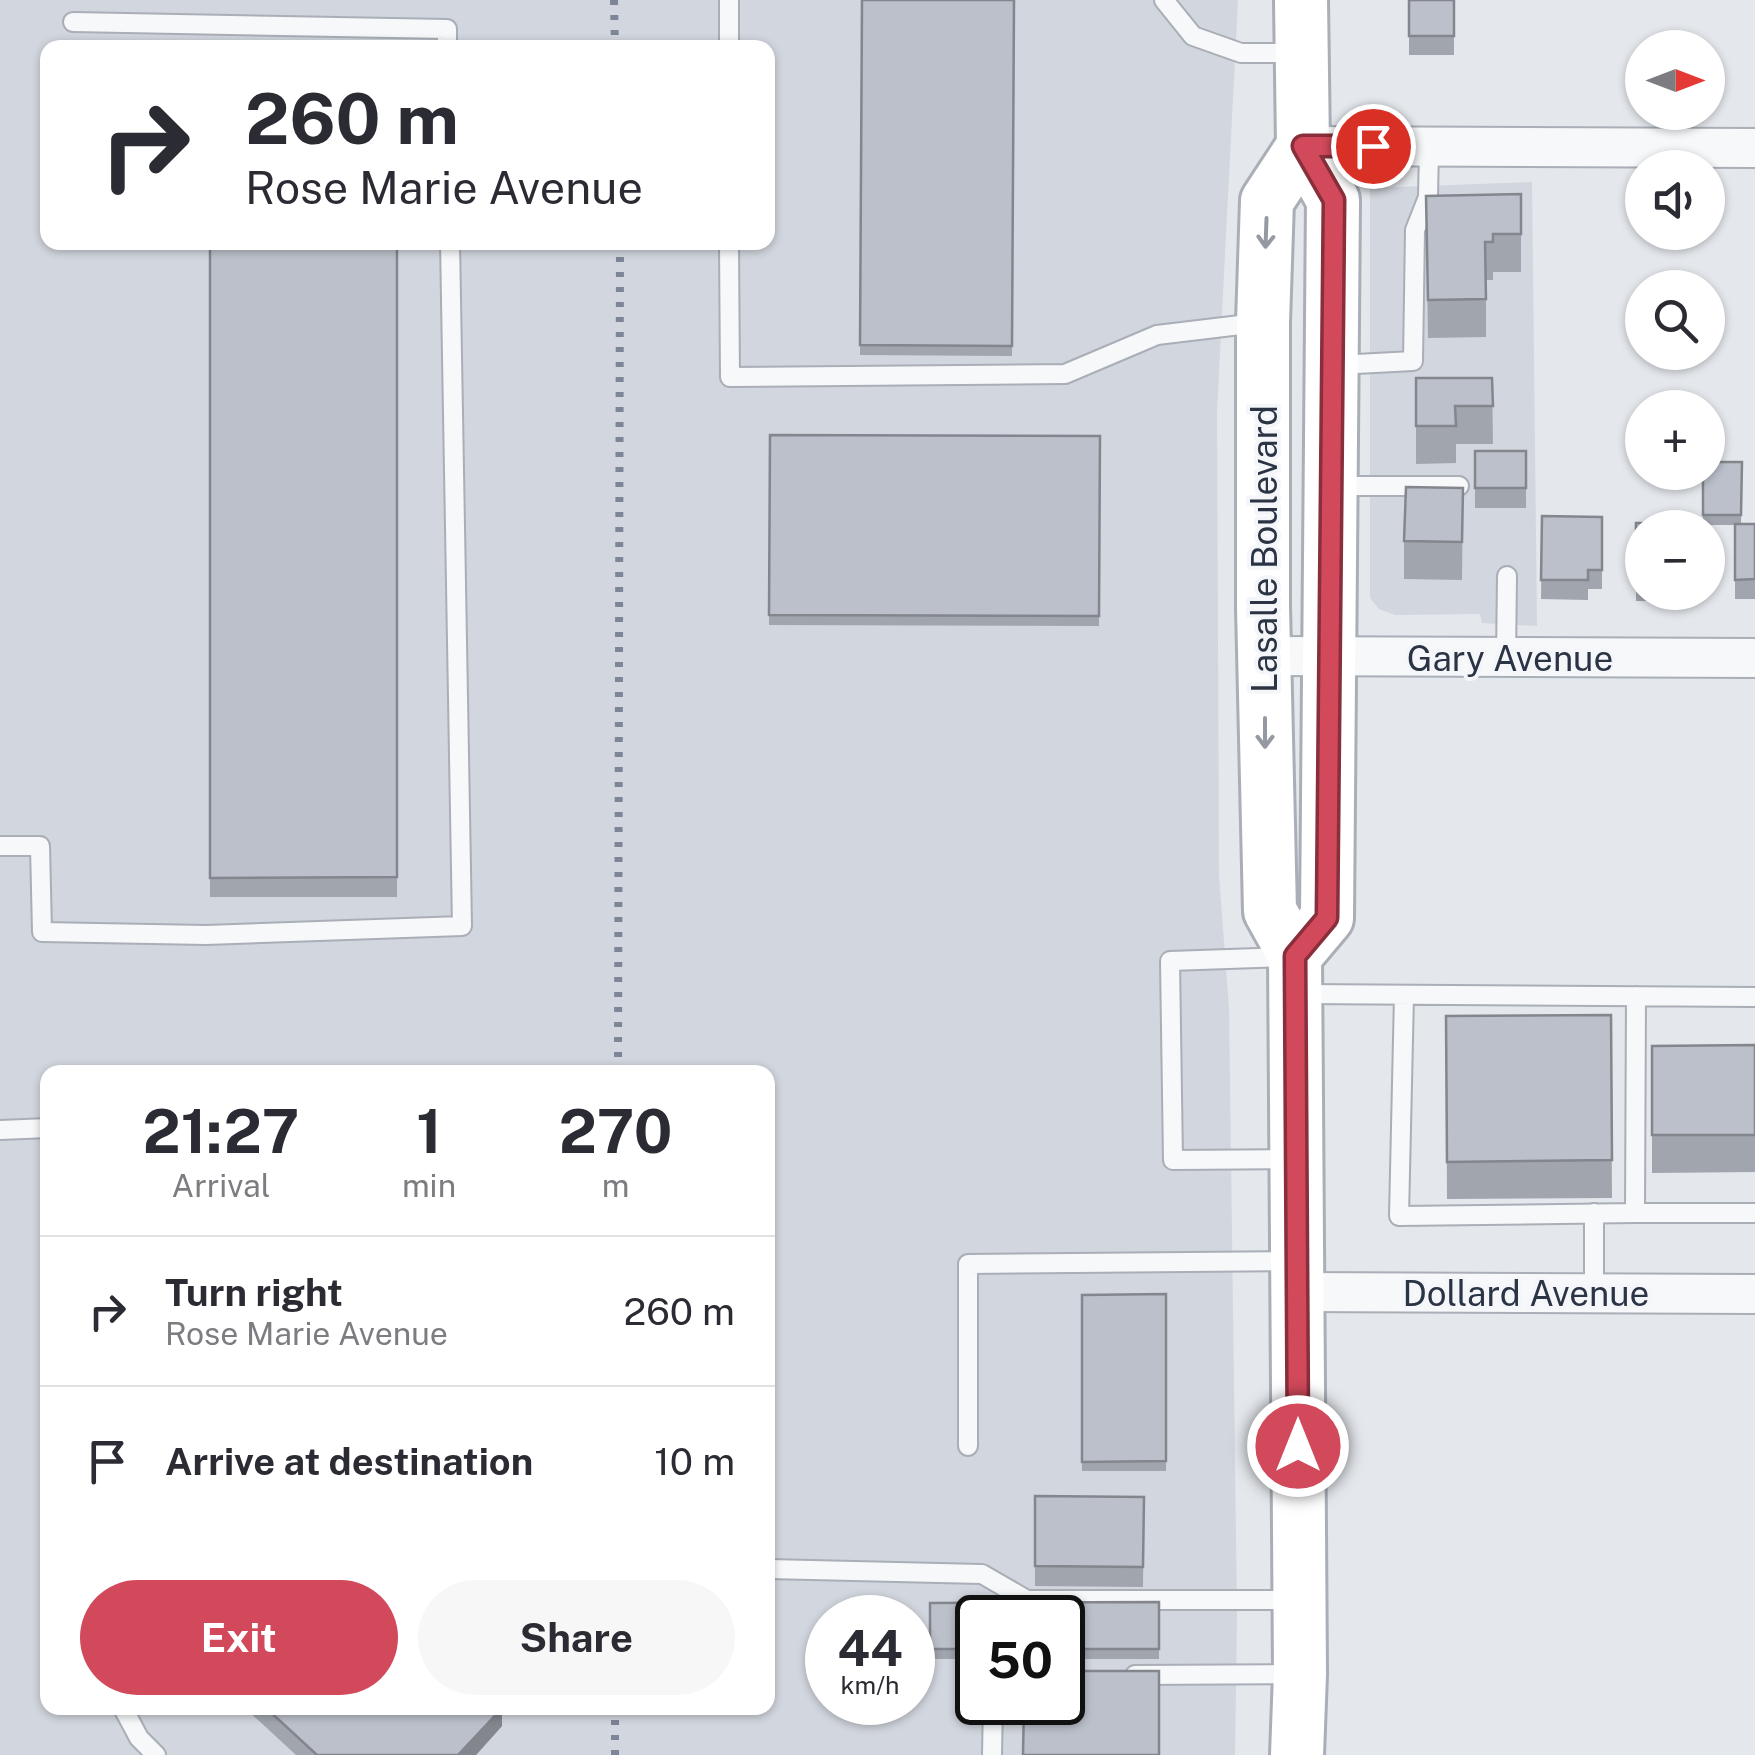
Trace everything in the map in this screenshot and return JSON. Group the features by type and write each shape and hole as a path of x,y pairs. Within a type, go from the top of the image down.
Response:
{"main road":[{"name":"Lasalle Boulevard","path":"1295,975 1327,918 1334,200 1303,146 1301,0"},
{"name":"Lasalle Boulevard","path":"1297,1755 1300,1674 1295,975 1270,911 1263,322 1267,200 1303,146"}],"street":[{"path":"1303,146 1755,148"},
{"name":"Gary Avenue","path":"1265,656 1755,658"},
{"name":"Dollard Avenue","path":"1297,1276 1594,1294 1755,1294"}],"lane":[{"path":"728,0 728,40"},
{"path":"1164,0 1193,36 1241,53 1302,53"},
{"path":"72,22 446,29 447,40"},
{"path":"1332,365 1413,361 1415,230 1428,198 1429,147"},
{"path":"0,846 40,846 42,932 206,935 462,926 450,250"},
{"path":"728,250 730,377 1065,374 1156,334 1263,322"},
{"path":"1330,486 1459,486"},
{"path":"1506,657 1508,576"},
{"path":"1296,1159 1173,1160 1170,962 1295,975 1404,995 1755,997"},
{"path":"1404,995 1400,1216 1755,1213"},
{"path":"1635,1213 1636,996"},
{"path":"0,1130 40,1128"},
{"path":"1594,1213 1594,1294"},
{"path":"968,1446 968,1264 1297,1276"},
{"path":"775,1569 982,1574 1027,1600 1299,1600"},
{"path":"1120,1676 1300,1674"},
{"path":"127,1715 139,1738 156,1755"},
{"path":"992,1755 993,1725"}],"shaded area":[{"path":"0,0 1238,0 1217,411 1219,875 1229,1008 1237,1613 1235,1755 0,1755"},
{"path":"1532,182 1537,626 1482,623 1480,614 1395,615 1379,609 1370,598 1370,188"}],"building":[{"path":"862,0 1014,0 1012,346 860,345"},
{"path":"1409,0 1454,0 1454,36 1409,36"},
{"path":"1521,194 1521,234 1493,234 1493,242 1485,242 1486,299 1428,300 1426,196"},
{"path":"210,250 397,250 397,877 210,878"},
{"path":"1416,378 1492,378 1493,406 1455,406 1456,426 1416,426"},
{"path":"770,435 1100,436 1099,616 769,615"},
{"path":"1475,451 1526,451 1526,488 1475,488"},
{"path":"1725,462 1742,462 1741,515 1703,510 1703,490 1725,490"},
{"path":"1406,487 1463,488 1462,542 1404,541"},
{"path":"1542,516 1602,517 1602,570 1588,570 1588,580 1541,580"},
{"path":"1735,524 1755,524 1755,579 1735,580"},
{"path":"1611,1015 1612,1160 1447,1162 1446,1016"},
{"path":"1755,1045 1755,1135 1652,1135 1652,1046"},
{"path":"1166,1294 1166,1461 1082,1462 1082,1295"},
{"path":"1035,1496 1144,1497 1143,1567 1035,1566"},
{"path":"1085,1602 1159,1602 1159,1649 1085,1649"},
{"path":"935,1603 955,1603 955,1649 935,1649"},
{"path":"1085,1671 1159,1671 1159,1755 1023,1755 1024,1725 1085,1725"},
{"path":"274,1715 495,1715 460,1755 317,1755"}],"railway":[{"path":"614,0 615,40"},
{"path":"618,1065 620,250"},
{"path":"615,1715 615,1755"}],"route":[{"path":"1298,1446 1295,956 1327,918 1334,200 1303,146 1373,146"}]}
